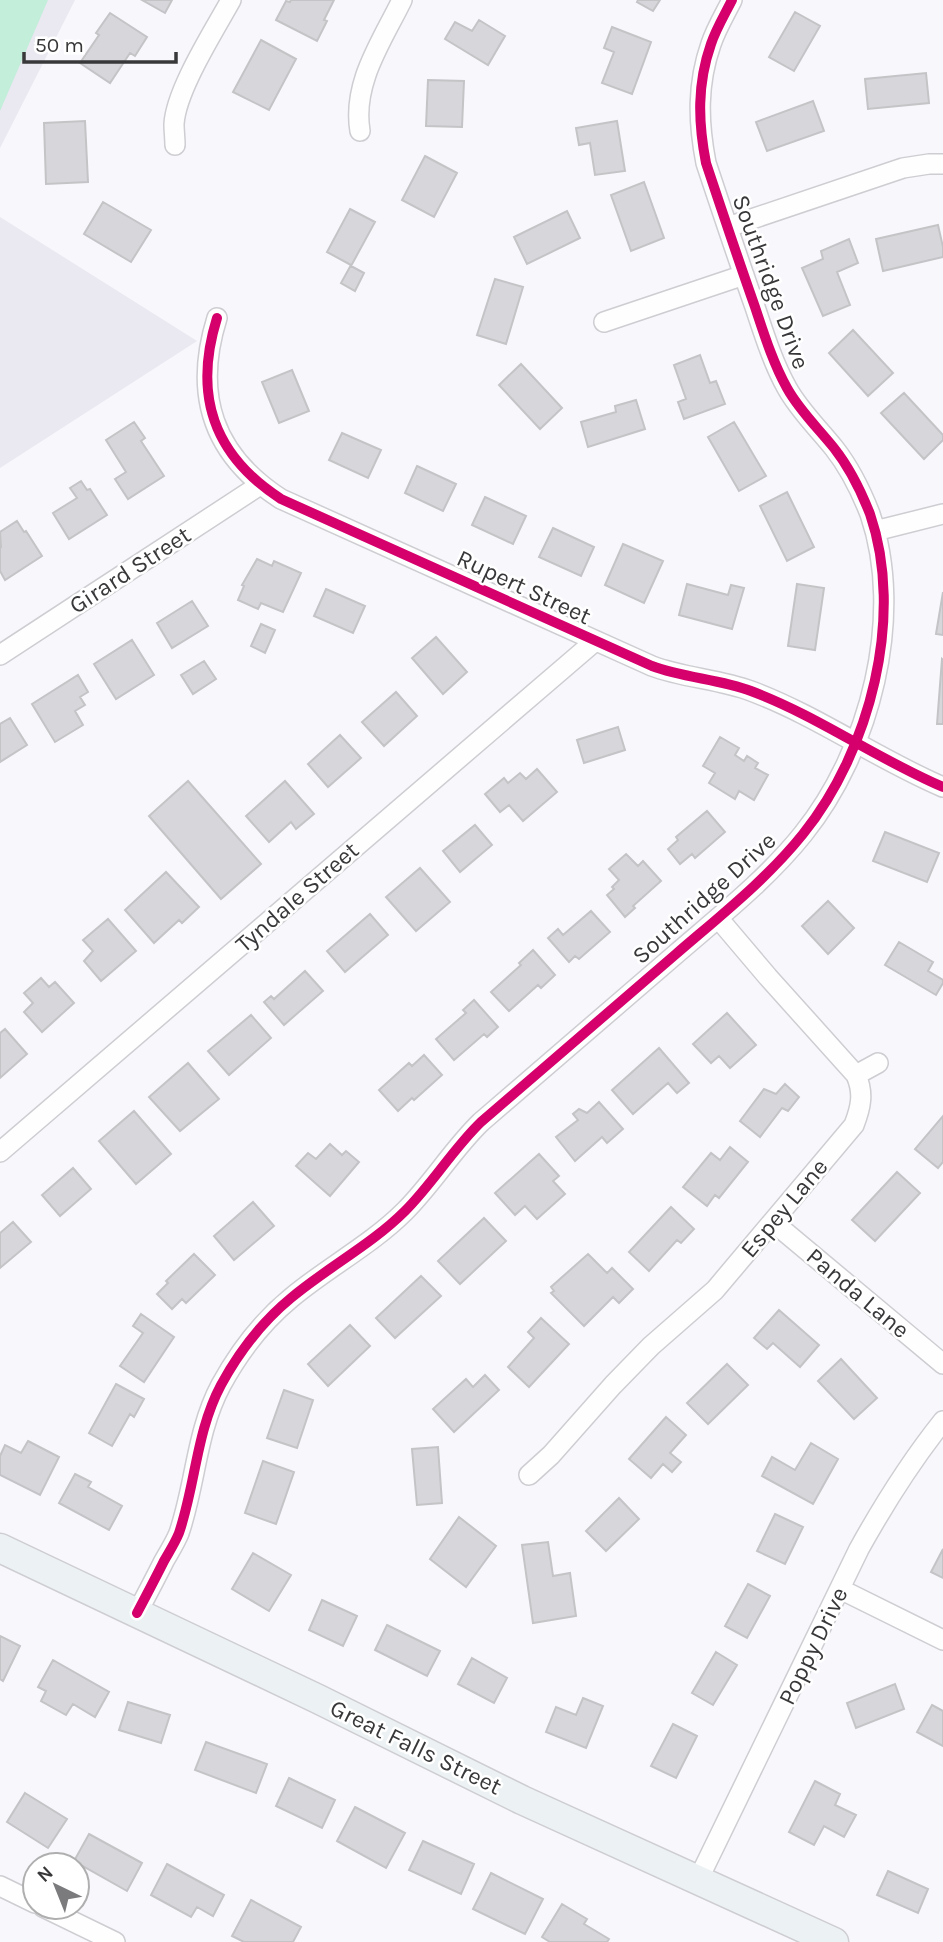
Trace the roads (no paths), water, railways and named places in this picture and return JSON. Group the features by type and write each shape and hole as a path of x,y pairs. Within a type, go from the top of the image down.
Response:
{"main road":[{"name":"Great Falls Street","path":"0,1548 318,1699 522,1800 834,1942"}],"street":[{"path":"176,145 174,123 178,104 231,0"},
{"path":"360,131 359,99 364,77 402,0"},
{"name":"Southridge Drive","path":"137,1613 178,1535 207,1418 221,1386 240,1353 263,1325 291,1297 372,1241 419,1195 479,1124 777,865 805,832 830,795 856,742 879,659 883,573 875,531 855,480 836,450 787,389 768,345 706,163 699,103 703,71 711,43 732,0"},
{"path":"728,227 903,169 943,164"},
{"path":"604,322 744,275"},
{"name":"Rupert Street","path":"217,318 209,343 206,369 208,396 215,422 226,447 242,468 260,485 281,499 594,642 673,674 752,691 795,710 943,787"},
{"name":"Girard Street","path":"0,655 260,485"},
{"path":"875,531 943,514"},
{"name":"Tyndale Street","path":"0,1152 594,642"},
{"path":"718,918 856,1075 878,1063"},
{"name":"Espey Lane","path":"529,1475 551,1455 651,1346 715,1290 854,1125 861,1109 862,1095 856,1075"},
{"name":"Panda Lane","path":"773,1222 943,1364"},
{"name":"Poppy Drive","path":"698,1880 859,1549 886,1501 943,1421"},
{"path":"840,1589 943,1640"},
{"path":"0,1886 21,1896"},
{"path":"72,1921 115,1942"}]}
